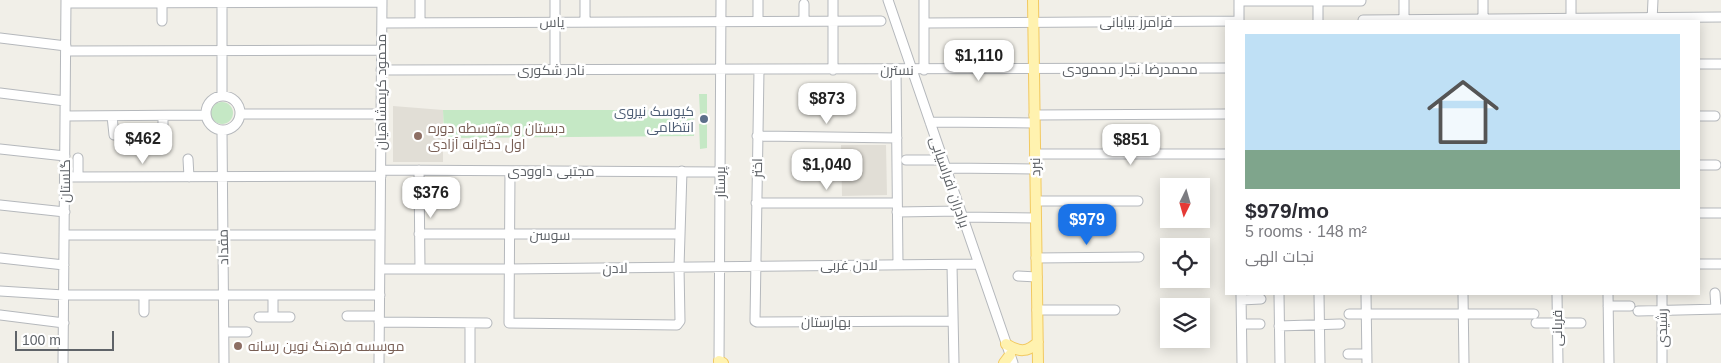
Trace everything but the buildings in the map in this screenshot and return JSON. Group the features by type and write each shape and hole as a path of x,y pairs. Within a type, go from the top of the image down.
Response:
{"main road":[{"name":"نبرد","path":"1033,0 1038,359"},
{"path":"1006,344 1024,351 1030,349 1038,342"},
{"path":"1038,359 1048,363"}],"street":[{"path":"420,0 420,23"},
{"path":"555,0 555,70"},
{"path":"585,0 585,22"},
{"name":"پرستار","path":"720,362 721,0"},
{"path":"758,0 758,22"},
{"path":"833,0 833,70"},
{"name":"برادران افراسیابی","path":"888,0 1006,344 1009,360"},
{"path":"924,0 924,70"},
{"path":"1318,0 1318,20"},
{"path":"1240,20 1239,1 1361,0"},
{"path":"1404,0 1404,20"},
{"path":"1483,0 1483,20"},
{"path":"1571,0 1571,20"},
{"path":"1652,0 1652,19"},
{"path":"66,1 382,1"},
{"name":"گلستان","path":"64,363 66,1"},
{"path":"222,1 222,96"},
{"name":"محمود کریمشاهیان","path":"378,363 380,319 382,1"},
{"path":"162,2 162,21"},
{"path":"804,4 804,21"},
{"path":"1363,20 1571,20 1721,17"},
{"name":"فرامرز بیابانی","path":"924,23 1225,21"},
{"name":"یاس","path":"382,23 880,22"},
{"path":"0,38 66,49 381,50"},
{"path":"1700,64 1721,64"},
{"name":"محمدرضا نجار محمودی","path":"924,70 1225,68"},
{"name":"نادر شکوری","path":"381,70 721,70"},
{"name":"نسترن","path":"721,70 924,70"},
{"name":"اختر","path":"755,266 759,70"},
{"path":"896,70 898,265"},
{"path":"0,93 66,101"},
{"path":"222,96 228,97 237,103 240,114 236,124 222,131 213,128 205,115 212,100 222,96"},
{"path":"240,114 381,114"},
{"path":"930,122 1225,114"},
{"path":"65,116 205,115"},
{"path":"112,116 114,135"},
{"path":"162,116 163,136"},
{"path":"1700,116 1715,116"},
{"name":"مقداد","path":"222,131 224,363"},
{"path":"758,136 897,138"},
{"path":"0,149 65,156"},
{"path":"1035,154 1225,154"},
{"path":"78,158 78,176"},
{"path":"188,159 189,177"},
{"path":"906,160 1035,169"},
{"path":"1700,165 1716,165"},
{"path":"419,170 420,268"},
{"name":"مجتبی داوودی","path":"65,177 222,177 380,173 419,170 720,172"},
{"path":"510,170 509,323 677,325 679,323 682,171"},
{"path":"1036,201 1138,201"},
{"path":"756,203 897,207 961,214 1036,218"},
{"path":"0,205 65,212"},
{"path":"1700,213 1721,213"},
{"path":"64,235 380,234"},
{"name":"سوسن","path":"419,234 680,234"},
{"path":"1036,258 1139,257"},
{"path":"0,258 64,265"},
{"path":"952,264 954,363"},
{"name":"لادن غربی","path":"720,266 978,264"},
{"path":"1700,264 1721,264"},
{"name":"لادن","path":"380,269 720,266"},
{"name":"بهارستان","path":"755,266 754,319 758,322 953,321"},
{"path":"1018,276 1037,277"},
{"path":"0,291 64,295 380,295"},
{"path":"1638,310 1718,309 1715,293"},
{"path":"144,295 144,312"},
{"path":"273,295 273,317"},
{"path":"1279,295 1280,363"},
{"path":"1320,295 1320,363"},
{"path":"1348,354 1367,358 1366,295"},
{"path":"1464,295 1464,363"},
{"name":"قربانی","path":"1557,295 1558,363"},
{"path":"1608,295 1609,363"},
{"name":"رشیدی","path":"1662,295 1662,363"},
{"path":"1242,363 1241,297 1261,299"},
{"path":"1608,306 1630,306"},
{"path":"1037,310 1115,310"},
{"path":"1349,314 1534,314"},
{"path":"0,315 64,323"},
{"path":"347,316 487,323"},
{"path":"259,318 290,317"},
{"path":"470,323 470,363"},
{"path":"1536,323 1581,323"},
{"path":"1242,324 1260,324"},
{"path":"1279,326 1340,324"},
{"path":"224,332 247,332"}],"shaded area":[{"name":"دبستان و متوسطه دوره اول دخترانه آزادی","path":"393,106 443,110 443,162 393,162"},
{"path":"841,145 886,145 887,195 842,196"}],"green space":[{"path":"699,94 707,94 707,114 700,114"},
{"path":"218,102 226,102 233,109 233,117 226,124 218,124 211,117 211,109"},
{"path":"443,110 694,110 694,136 444,138"},
{"path":"699,124 707,124 707,148 700,149"}],"place":[{"name":"کیوسک نیروی انتظامی","path":"704,119"},
{"name":"دبستان و متوسطه دوره اول دخترانه آزادی","path":"418,136"},
{"name":"موسسه فرهنگ نوین رسانه","path":"238,346"}]}
